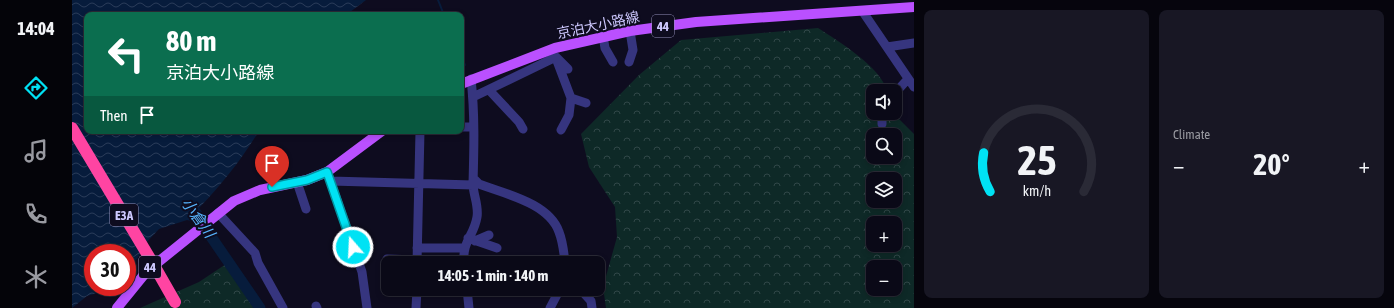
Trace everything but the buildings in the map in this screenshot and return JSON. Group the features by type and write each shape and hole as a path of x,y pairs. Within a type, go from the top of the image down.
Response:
{"highway":[{"name":"E3A","path":"72,128 156,267 174,302"}],"main road":[{"name":"京泊大小路線","path":"464,82 603,36 630,31 696,22 863,12 914,7"},
{"name":"44","path":"117,308 146,271 218,213 234,202 260,190 329,177 379,134"}],"street":[{"path":"863,12 914,87"},
{"path":"628,62 633,50 630,31"},
{"path":"603,36 606,48 613,62"},
{"path":"887,47 914,43"},
{"path":"554,53 568,69"},
{"path":"473,97 489,90 554,53"},
{"path":"554,53 571,98 569,114 561,130"},
{"path":"471,79 473,97 473,182 478,216 472,240"},
{"path":"902,85 908,79"},
{"path":"489,90 519,122 523,129"},
{"path":"571,98 586,103"},
{"path":"464,127 473,127"},
{"path":"417,256 420,134"},
{"path":"367,308 362,272 329,177 419,183 473,182 479,184 537,206 546,213 559,231 564,256"},
{"path":"297,182 306,209"},
{"path":"218,213 256,253 258,263 283,308"},
{"path":"464,256 464,248 472,240 489,235"},
{"path":"472,240 497,248"},
{"path":"417,248 464,248"},
{"path":"416,308 417,296"},
{"path":"468,296 469,308"},
{"path":"550,308 556,296"},
{"path":"586,296 590,300 592,308"}],"green space":[{"path":"818,28 858,55 868,64 884,84 866,84 866,120 900,120 914,134 914,308 606,308 604,296 605,280 617,237 615,207 589,167 581,134 639,75 681,40"},
{"path":"229,262 257,308 140,308 199,282"}],"water":[{"path":"72,0 366,0 350,12 84,12 84,134 257,134 231,171 199,208 205,216 195,222 187,220 159,229 146,243 136,260 136,244 84,244 84,296 87,296 72,308"}],"waterway":[{"path":"438,0 443,12"},
{"name":"小倉川","path":"190,206 260,308"}],"route":[{"path":"272,187 307,180 327,172 353,247"}]}
